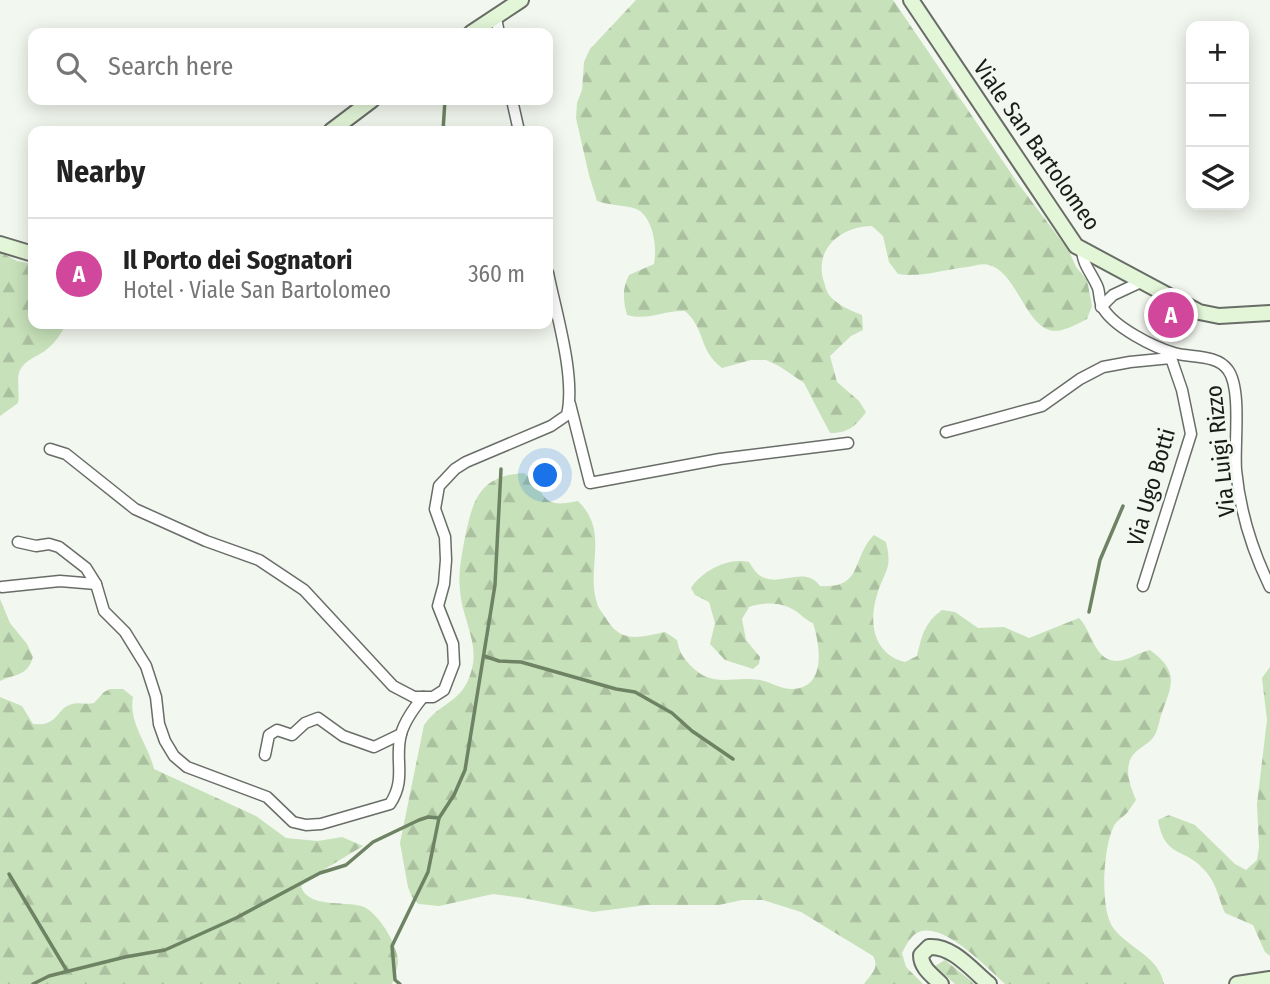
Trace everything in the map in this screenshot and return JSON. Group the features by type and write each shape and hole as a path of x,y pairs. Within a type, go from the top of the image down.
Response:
{"main road":[{"path":"479,28 521,0"},
{"name":"Viale San Bartolomeo","path":"911,0 1076,246 1199,312 1219,316 1270,313"},
{"path":"338,126 365,105"},
{"path":"0,244 28,252"},
{"path":"941,984 921,960 924,950 929,947 942,947 989,984"},
{"path":"1237,984 1270,979"}],"street":[{"path":"496,18 498,28"},
{"path":"514,105 518,126"},
{"path":"1082,250 1083,263 1100,292 1101,307"},
{"path":"1101,307 1113,295 1143,281"},
{"path":"553,298 570,381 570,403 590,483 720,459 848,443"},
{"name":"Via Luigi Rizzo","path":"1101,307 1118,324 1172,355 1215,361 1229,371 1234,382 1238,483 1250,539 1270,587"},
{"path":"946,432 1042,406 1080,379 1104,367 1172,355"},
{"name":"Via Ugo Botti","path":"1143,586 1191,434 1172,355"},
{"path":"50,449 66,454 135,509 206,541 259,560 303,590 393,686 414,697 424,697 444,690 454,664 453,644 438,606 444,584 446,560 445,537 435,509 439,486 466,462 551,426 567,415 570,403"},
{"path":"18,542 59,547 86,568 96,584 104,611 125,632 146,666 156,696 159,724 174,755 187,767 202,774 267,797 293,822 321,824 390,804 399,791 401,734 413,709 424,697"},
{"path":"2,587 60,582 96,584"},
{"path":"265,755 269,735 277,730 292,735 305,723 318,718 343,736 374,747 401,734"}],"green space":[{"path":"636,0 893,0 1087,280 1092,306 1087,319 1062,330 1050,330 1040,325 1009,280 1000,270 989,265 924,274 898,274 889,262 883,236 872,226 851,230 834,240 827,248 822,268 829,295 862,315 863,330 851,336 830,356 837,382 859,401 866,412 851,428 830,433 804,383 766,360 751,360 722,368 709,354 696,325 685,311 642,317 627,315 625,285 629,275 654,264 653,236 649,222 640,211 597,201 576,118 584,62 590,49"},
{"path":"0,252 17,261 28,263 28,329 63,329 52,344 22,366 18,378 18,403 0,416"},
{"path":"524,473 549,501 578,501 588,513 595,539 594,592 598,606 613,628 633,637 665,632 677,640 681,653 689,664 706,677 760,680 788,689 803,687 816,673 819,653 813,623 789,607 760,604 749,607 742,619 746,640 760,657 759,664 753,669 725,660 710,644 715,623 709,602 695,595 691,588 702,576 716,567 741,561 749,562 757,574 772,580 808,577 820,586 834,586 844,583 850,577 874,535 886,542 889,559 874,606 874,627 880,645 895,658 905,662 917,656 927,625 942,610 955,612 978,628 1004,627 1029,638 1079,618 1100,653 1106,658 1123,660 1150,650 1170,672 1170,687 1155,735 1135,752 1129,763 1129,779 1136,800 1115,824 1108,846 1104,877 1106,908 1114,929 1150,960 1164,984 1005,984 962,946 936,932 924,931 912,937 902,953 906,967 923,984 864,984 876,964 873,956 801,912 763,900 742,900 719,905 646,905 593,912 493,894 439,906 419,904 408,887 400,843 424,725 465,687 473,664 473,645 461,599 460,583 468,523 476,501 488,485 509,475"},
{"path":"0,599 10,623 27,644 33,657 28,668 20,674 0,681"},
{"path":"1270,667 1270,956 1265,952 1253,925 1225,913 1207,873 1171,847 1161,833 1158,820 1169,815 1195,825 1235,864 1246,870 1257,860 1257,804 1267,720 1262,678"},
{"path":"110,689 123,689 133,697 133,716 154,769 256,816 286,838 318,841 342,837 363,846 305,881 301,887 305,894 319,901 361,906 374,914 395,947 398,966 392,984 0,984 0,697 22,706 33,724 41,724 48,723 72,704 94,703"},
{"path":"945,960 975,984 955,984 935,966"}],"waterway":[{"path":"443,126 445,105"},
{"path":"400,984 395,980 392,946 428,872 439,818 454,795 465,770 495,585 501,469"},
{"path":"1089,612 1100,560 1123,506"},
{"path":"484,656 499,661 521,662 635,692 672,713 692,731 733,759"},
{"path":"33,984 49,976 165,950 236,918 320,873 346,865 373,842 419,820 439,818"},
{"path":"9,874 67,971"}],"place":[{"name":"Il Porto dei Sognatori","path":"1171,315"}]}
